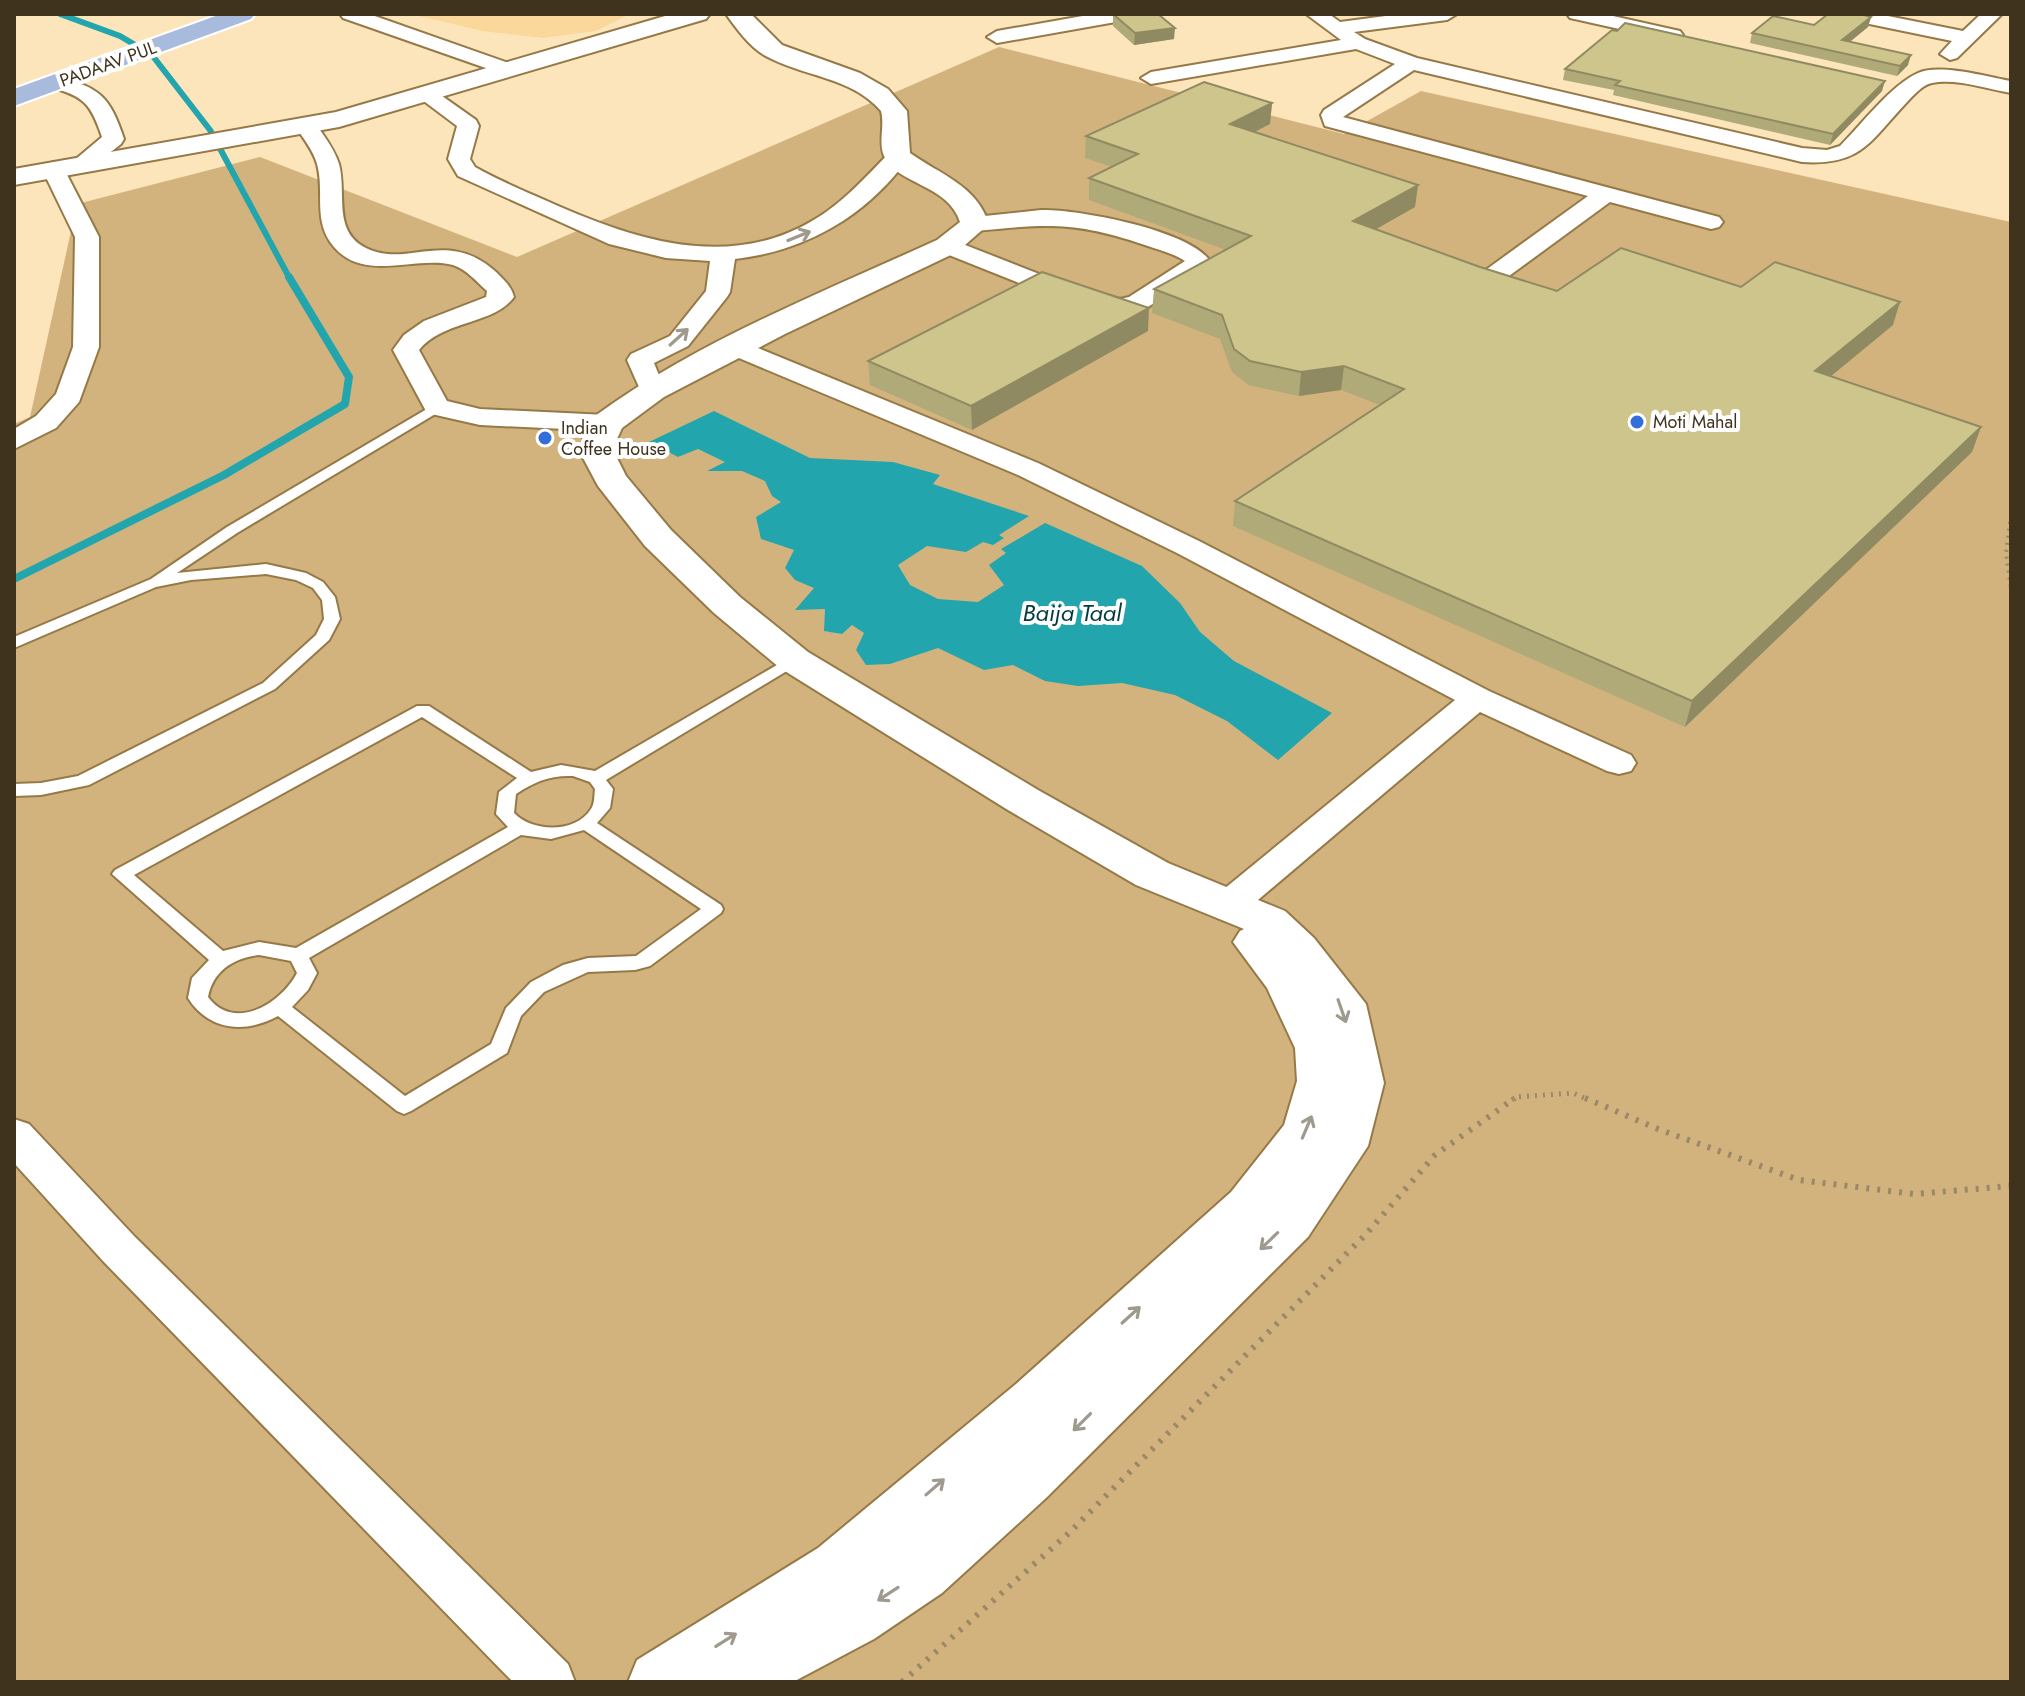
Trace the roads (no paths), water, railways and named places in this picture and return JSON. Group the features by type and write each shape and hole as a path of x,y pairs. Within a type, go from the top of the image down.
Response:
{"main road":[{"path":"203,22 243,14"},
{"name":"PADAAV PUL","path":"14,98 39,83 175,25 203,22"},
{"name":"PADAAV PUL","path":"39,83 203,22"}],"street":[{"path":"350,14 507,69"},
{"path":"14,177 295,128 428,95 698,14"},
{"path":"738,14 769,48 858,82 880,95 891,105 897,117 893,147 898,157 961,198 972,209 975,224"},
{"path":"997,37 1127,14"},
{"path":"1316,14 1358,43 1411,63 1696,132 1802,155 1828,157 1848,151 1992,14"},
{"path":"1336,28 1447,14"},
{"path":"1577,14 1698,41"},
{"path":"1850,14 1967,38"},
{"path":"1151,78 1358,43"},
{"path":"1411,63 1332,115 1333,121 1711,222"},
{"path":"1879,82 1917,83 1954,77 2011,87"},
{"path":"39,83 87,90 103,109 113,139 87,163"},
{"path":"428,95 465,120 468,126 459,159 466,171 480,180 595,232 634,246 691,255 761,248 820,227 847,208 898,157"},
{"path":"295,128 324,152 329,172 330,212 346,246 361,254 391,260 461,259 499,289 501,297 495,302 436,326 410,343 406,350 429,396 480,417 607,423"},
{"path":"14,441 46,422 69,396 86,347 87,237 53,169"},
{"path":"1485,282 1606,194"},
{"path":"735,1682 852,1618 920,1573 1025,1479 1289,1222 1342,1146 1359,1083 1342,1004 1298,949 1269,922 1226,907 1152,874 794,660 727,605 658,538 610,479 599,456 600,439 607,423 652,390 947,246 975,224 1049,216 1078,218 1114,226 1176,247 1192,254 1198,261 1189,272 1137,303 1119,307 1043,284 947,246"},
{"path":"652,390 640,360 679,341 718,292 723,254"},
{"path":"736,347 1028,469 1188,547 1477,698 1619,763"},
{"path":"1226,907 1477,698"},
{"path":"660,1682 840,1568 1036,1401 1250,1207 1307,1132 1322,1081 1319,1048 1287,981 1226,907"},
{"path":"14,1135 119,1249 549,1682"}],"lane":[{"path":"152,583 429,396"},
{"path":"14,643 152,583 191,575 266,569 301,576 318,585 330,600 332,619 323,637 269,686 83,781 41,789 14,790"},
{"path":"596,778 794,660"},
{"path":"221,960 121,874 423,710 527,777"},
{"path":"553,769 581,771 596,778 604,789 601,809 585,823 561,831 534,832 520,828 505,814 508,792 527,777 553,769"},
{"path":"281,1008 404,1106 500,1048 502,1030 510,1014 527,994 548,979 585,965 610,961 640,963 714,909 585,823"},
{"path":"298,956 520,828"},
{"path":"273,946 298,956 307,973 301,990 281,1008 252,1018 230,1020 210,1013 198,998 202,978 221,960 244,949 273,946"}],"water":[{"name":"Baija Taal","path":"714,411 810,458 893,462 940,475 933,484 1029,516 999,535 1004,538 993,545 983,542 966,552 927,546 898,565 910,585 938,599 978,602 1004,585 989,565 1006,553 1001,549 1045,523 1142,566 1180,603 1200,632 1234,661 1332,713 1278,760 1227,721 1175,695 1122,683 1078,686 1045,681 1013,665 984,670 938,648 890,664 866,665 856,650 864,633 852,625 842,634 824,631 825,609 795,610 814,588 795,580 785,568 794,550 761,539 756,517 781,502 772,496 765,481 742,471 707,471 725,462 698,449 678,457 649,442"}],"waterway":[{"path":"60,14 120,36 152,55 210,130 290,279"},
{"path":"14,579 224,475 345,404 349,377 289,277"}],"place":[{"name":"Moti Mahal","path":"1637,422"},
{"name":"Indian Coffee House","path":"545,438"}]}
